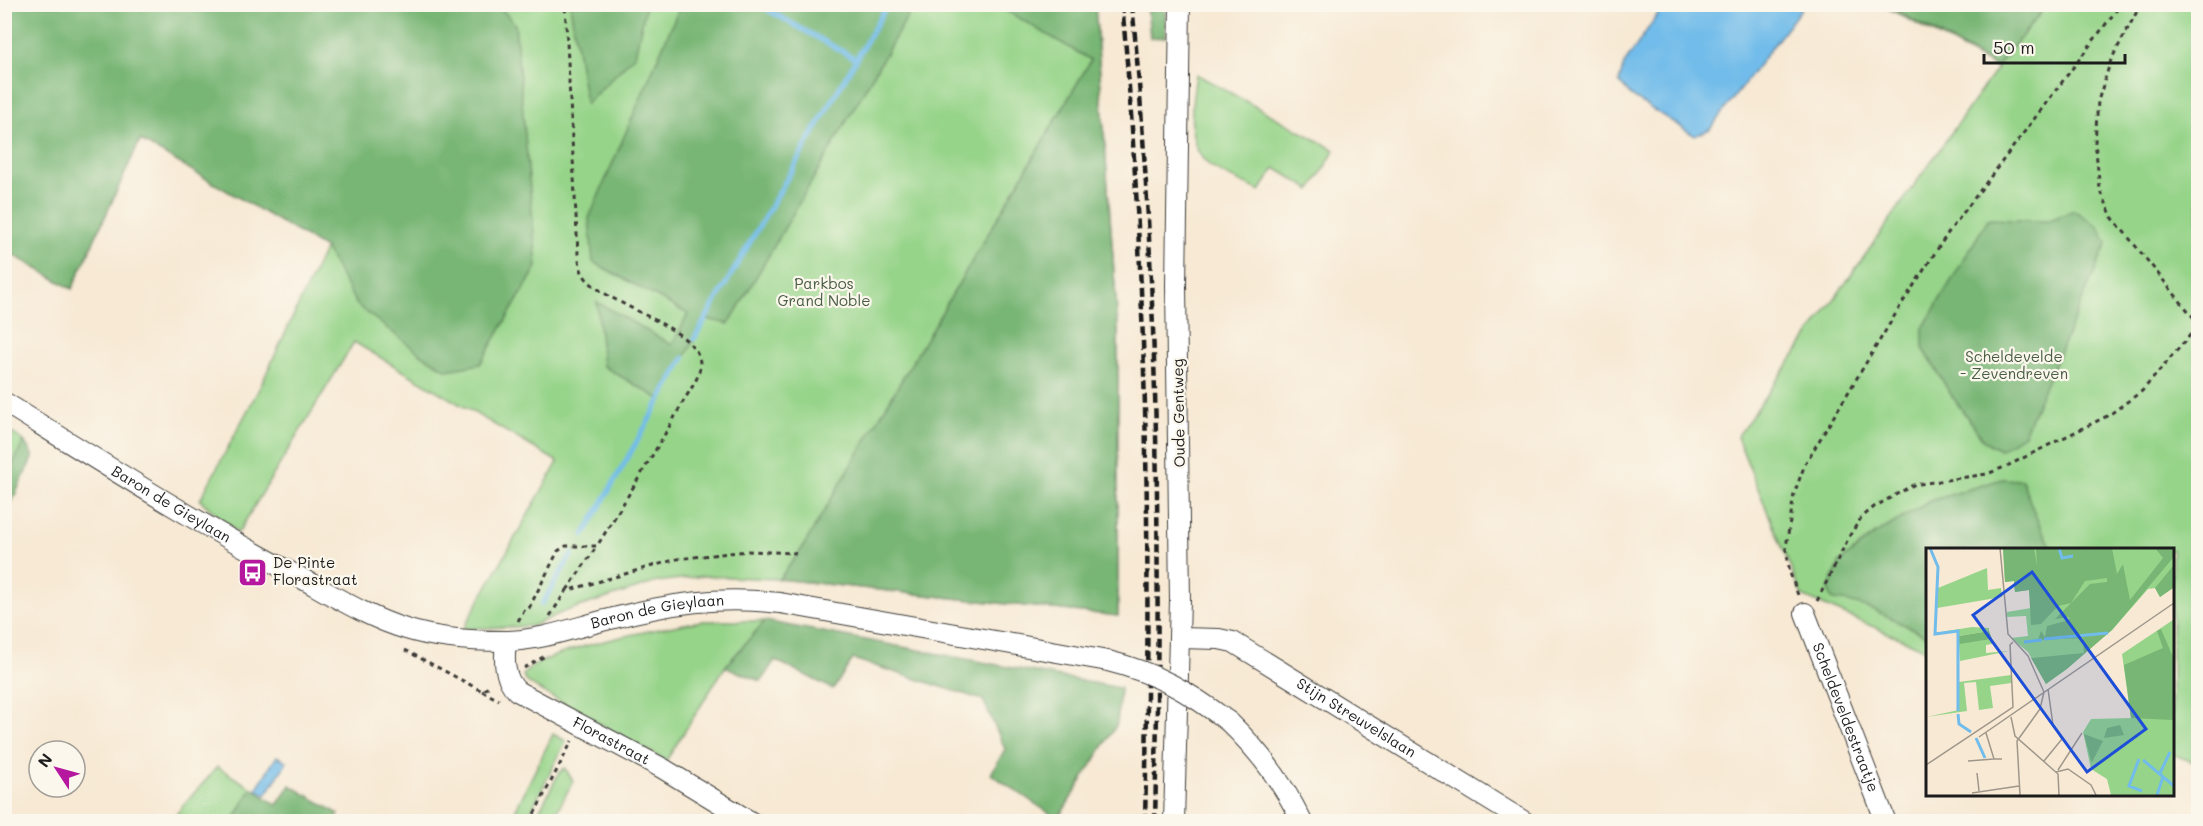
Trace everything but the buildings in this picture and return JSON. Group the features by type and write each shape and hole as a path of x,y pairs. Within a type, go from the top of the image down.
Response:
{"street":[{"name":"Oude Gentweg","path":"1174,822 1180,638 1176,173 1180,4"},
{"name":"Baron de Gieylaan","path":"4,402 193,519 373,616 405,629 437,636 545,646 664,606 704,600 740,599 1108,661 1158,676 1178,686 1229,722 1264,759 1302,822"},
{"name":"Scheldeveldestraatje","path":"1805,613 1886,822"},
{"name":"Stijn Streuvelslaan","path":"1180,638 1219,639 1233,642 1525,822"},
{"path":"506,641 507,678"},
{"name":"Florastraat","path":"507,678 517,691 662,768 751,822"}],"path":[{"path":"507,678 545,646 566,591 597,546 678,411 699,373 701,362 697,353 679,335 595,287 582,273 578,254 565,4"},
{"path":"2121,4 1948,233 1901,305 1805,464 1794,494 1786,548 1790,573 1805,613 1814,605 1861,518 1874,507 1913,485 1977,476 2007,466 2109,415 2142,391 2199,324 2112,217 2100,189 2095,142 2098,101 2110,60 2141,4"},
{"path":"506,641 525,609 529,608 558,551 566,546 597,546"},
{"path":"566,591 677,559 739,552 796,553"},
{"path":"530,822 580,726"}],"green space":[{"path":"681,4 914,5 729,324 706,319 661,400 603,366 597,302 672,345 688,314 593,262 589,218"},
{"name":"Parkbos Grand Noble","path":"5,5 1095,5 1118,329 1118,616 779,579 704,576 657,582 563,612 532,626 463,629 558,462 354,342 238,533 200,500 261,385 325,248 140,140 72,289 5,250"},
{"path":"5,5 498,5 515,24 537,267 480,364 447,370 422,355 357,305 325,248 140,140 72,289 5,250"},
{"path":"570,5 646,5 635,55 586,104"},
{"path":"996,5 1095,5 1118,329 1118,616 779,579 801,550 1091,60"},
{"path":"1147,5 1165,5 1166,37 1150,38"},
{"name":"Scheldevelde - Zevendreven","path":"1882,5 2198,5 2198,764 2173,754 2173,548 1926,548 1926,650 1802,596 1737,437 1997,68"},
{"path":"1886,5 2047,5 1997,67"},
{"path":"1196,74 1335,150 1311,190 1275,168 1260,191 1209,165 1201,156 1193,135 1192,109"},
{"path":"2074,210 2098,226 2107,243 2024,434 2000,450 1984,441 1950,393 1923,348 1923,328 1988,219 2048,221"},
{"path":"5,428 24,441 5,481"},
{"path":"24,441 33,456 5,517 5,481"},
{"path":"2002,479 2022,480 2035,515 2052,548 1926,548 1926,636 1869,608 1833,600 1828,590 1840,562 1874,535 1930,501"},
{"path":"701,621 765,621 725,667 666,761 538,689 526,681 523,675 534,665 578,648 606,640"},
{"path":"765,621 1120,688 1117,724 1058,819 991,774 1005,749 983,700 853,659 833,689 775,660 761,681 725,667"},
{"path":"553,734 566,741 526,821 510,821"},
{"path":"217,767 252,788 233,821 172,822 182,807"},
{"path":"565,768 573,781 552,821 534,821 559,773"},
{"path":"290,785 339,814 335,821 233,821 252,788 277,805"}],"water":[{"path":"1664,5 1804,5 1710,129 1695,136 1631,96 1619,82 1624,64"},
{"path":"277,756 287,762 266,795 256,789"}],"waterway":[{"path":"757,4 856,59"},
{"path":"694,339 888,4"},
{"path":"584,535 684,358"},
{"path":"542,604 572,554"}],"railway":[{"path":"1122,4 1137,208 1145,413 1147,515 1145,822"},
{"path":"1132,4 1147,208 1156,413 1158,617 1155,822"}],"place":[{"name":"De Pinte Florastraat","path":"252,572"}]}
